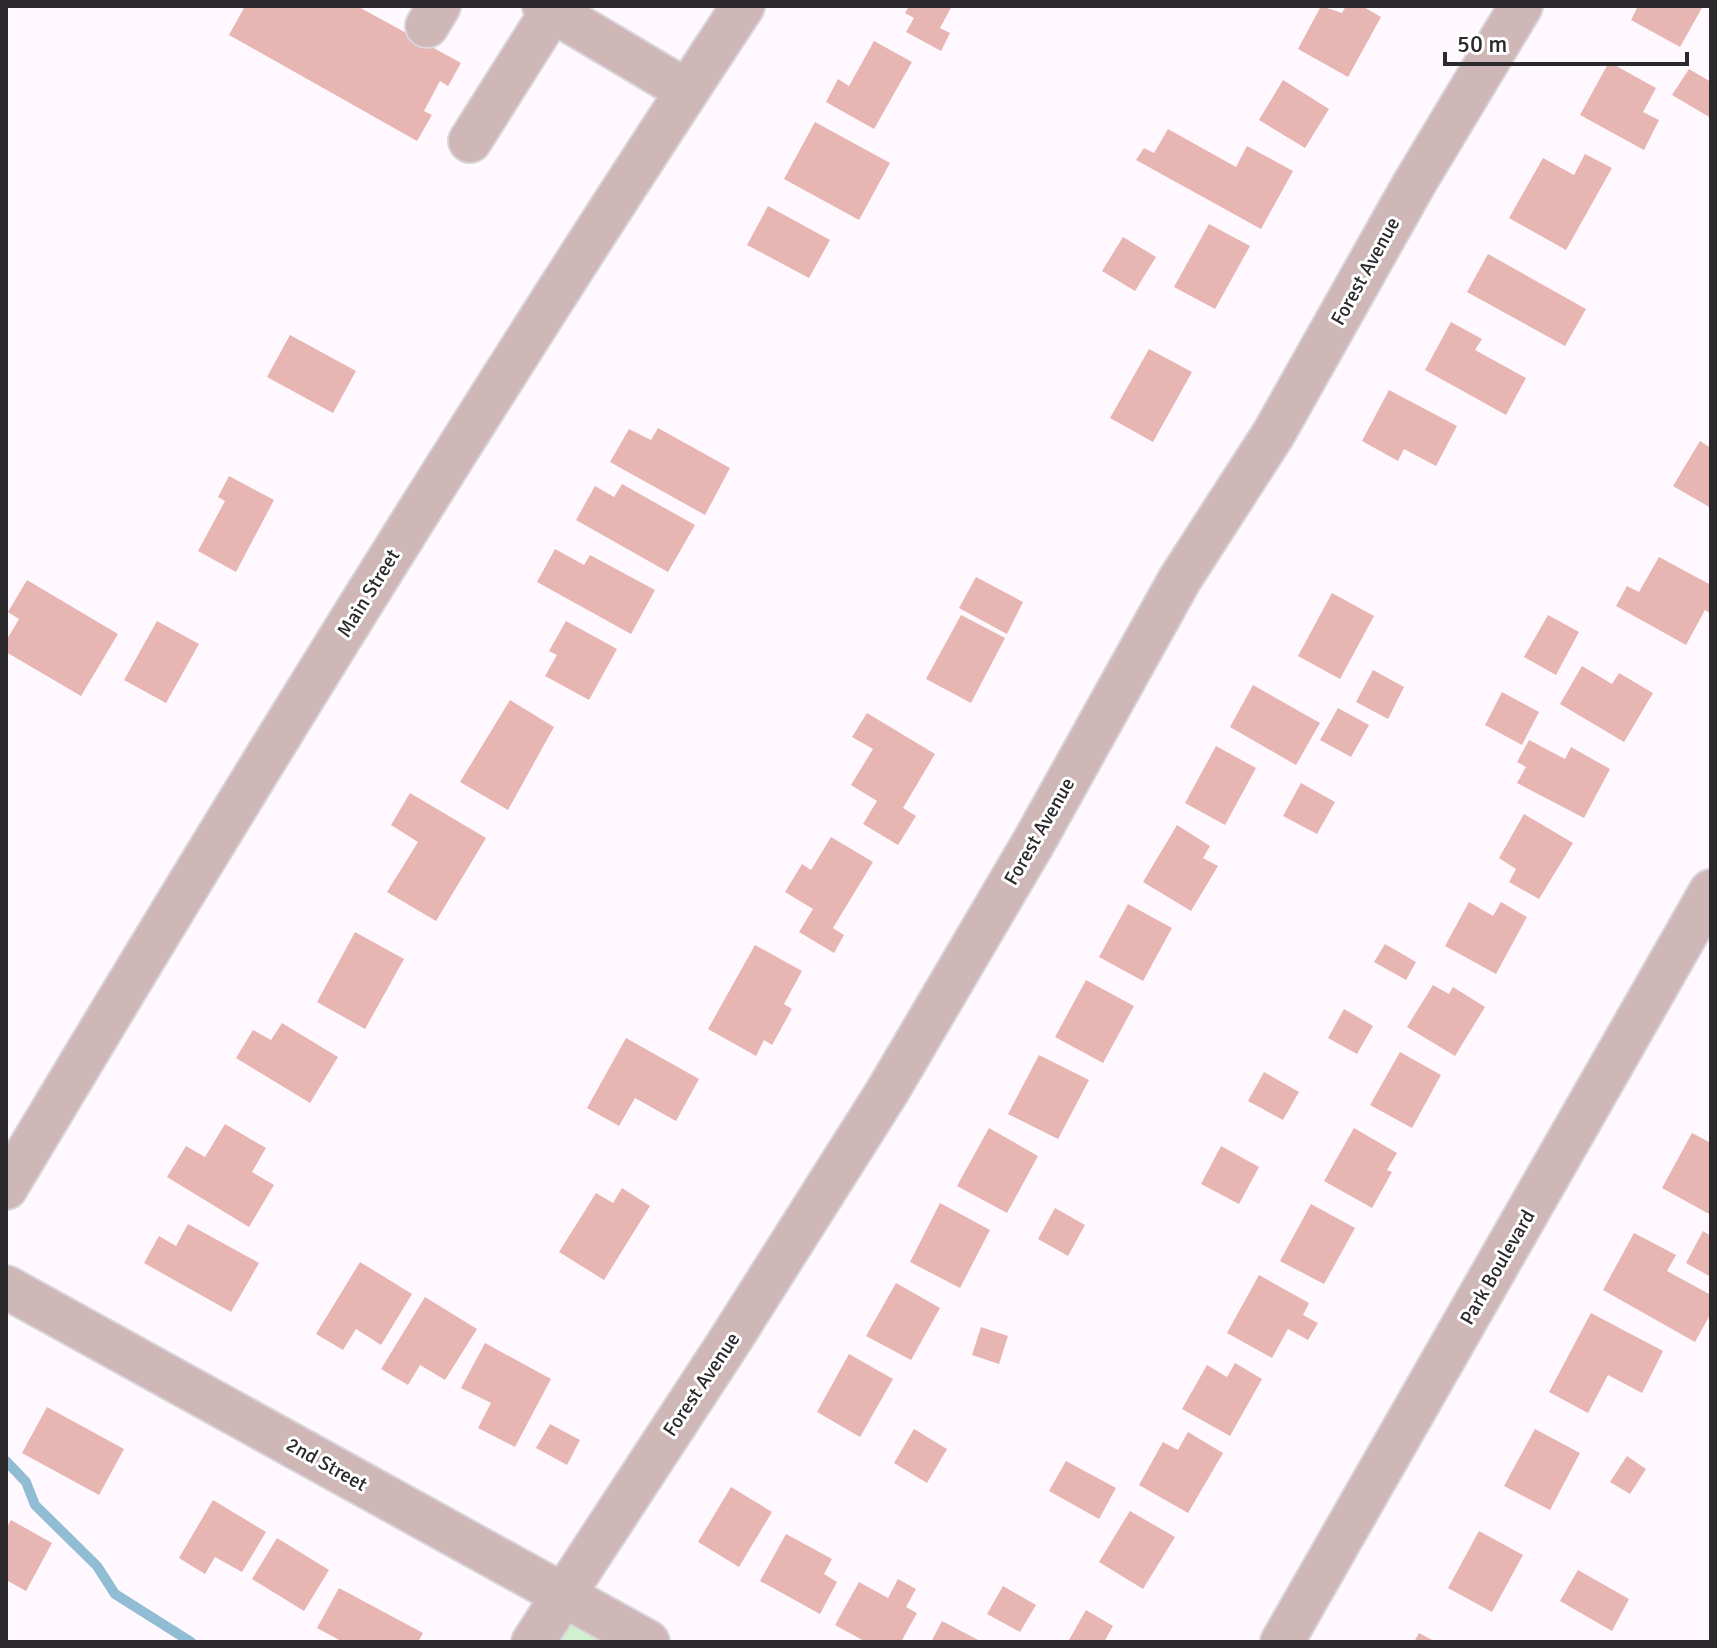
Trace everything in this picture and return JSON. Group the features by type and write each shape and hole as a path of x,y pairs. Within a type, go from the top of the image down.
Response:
{"street":[{"name":"Main Street","path":"6,1188 285,724 743,6"},
{"name":"Forest Avenue","path":"533,1642 729,1342 887,1092 1035,840 1180,579 1274,433 1414,184 1521,6"},
{"path":"470,141 548,8 687,91"},
{"name":"Park Boulevard","path":"1282,1642 1711,891"},
{"name":"2nd Street","path":"6,1287 648,1642"}],"green space":[{"path":"563,1612 618,1642 545,1642"}],"building":[{"path":"245,6 357,6 461,63 448,86 440,81 424,111 432,115 417,141 229,35"},
{"path":"909,6 952,6 940,28 950,33 941,51 906,32 914,18 905,13"},
{"path":"1321,6 1342,13 1346,6 1362,6 1381,17 1348,77 1298,49"},
{"path":"1638,6 1703,6 1680,47 1631,20"},
{"path":"874,41 912,62 874,129 826,102 838,79 849,86"},
{"path":"1609,62 1656,88 1643,112 1659,120 1644,150 1580,115"},
{"path":"1689,69 1711,82 1711,118 1672,95"},
{"path":"1283,80 1329,109 1305,148 1259,120"},
{"path":"815,122 890,163 859,220 784,179"},
{"path":"1168,129 1236,167 1247,146 1293,171 1261,229 1136,160 1144,148 1154,153"},
{"path":"1585,154 1612,168 1566,250 1509,218 1543,158 1574,175"},
{"path":"768,206 830,240 809,278 747,245"},
{"path":"1209,224 1250,246 1215,309 1174,287"},
{"path":"1123,237 1156,257 1135,291 1102,271"},
{"path":"1488,254 1586,309 1565,346 1467,292"},
{"path":"1451,322 1482,339 1475,350 1526,378 1506,415 1425,370"},
{"path":"290,335 356,371 333,413 267,377"},
{"path":"1149,349 1192,372 1153,442 1110,418"},
{"path":"1389,390 1457,426 1436,466 1404,449 1398,461 1362,441"},
{"path":"658,428 730,468 705,515 610,462 629,429 651,440"},
{"path":"1700,441 1711,448 1711,508 1673,486"},
{"path":"229,476 274,500 236,572 198,551 225,501 218,497"},
{"path":"622,484 695,525 668,572 576,520 595,486 614,497"},
{"path":"555,549 584,565 590,555 655,590 631,634 537,582"},
{"path":"1659,557 1711,585 1711,614 1705,610 1686,645 1616,606 1627,586 1639,592"},
{"path":"976,577 1023,602 1007,634 959,608"},
{"path":"27,580 118,634 81,696 6,652 6,641 19,619 8,612"},
{"path":"1332,593 1374,616 1340,679 1298,656"},
{"path":"961,615 1005,638 971,703 926,679"},
{"path":"1548,615 1579,632 1556,675 1524,657"},
{"path":"157,621 199,644 166,703 124,680"},
{"path":"566,621 617,649 589,700 545,676 557,655 549,651"},
{"path":"1582,666 1612,684 1619,673 1653,693 1624,742 1560,704"},
{"path":"1373,670 1404,687 1388,719 1356,702"},
{"path":"1253,685 1320,723 1296,765 1230,727"},
{"path":"1502,692 1539,712 1522,745 1485,725"},
{"path":"510,700 554,727 508,810 460,782"},
{"path":"1338,708 1369,725 1351,757 1320,740"},
{"path":"867,713 935,754 903,808 916,816 898,845 863,824 877,801 851,785 873,749 852,737"},
{"path":"1529,740 1565,759 1571,747 1610,769 1584,818 1517,783 1526,767 1517,762"},
{"path":"1216,746 1256,768 1225,825 1185,803"},
{"path":"1301,783 1335,802 1317,834 1283,816"},
{"path":"410,793 486,838 436,921 387,892 418,842 391,825"},
{"path":"1524,814 1573,843 1539,899 1509,882 1516,869 1499,858"},
{"path":"1177,825 1210,846 1203,858 1218,866 1191,911 1143,882"},
{"path":"831,837 873,862 833,928 844,935 834,953 799,932 813,909 785,892 802,864 811,870"},
{"path":"1469,902 1493,916 1501,902 1527,917 1496,974 1445,946"},
{"path":"1128,904 1172,928 1143,981 1099,957"},
{"path":"355,932 404,959 365,1029 317,1002"},
{"path":"1385,944 1416,962 1406,980 1374,962"},
{"path":"755,945 802,971 784,1004 792,1009 772,1045 764,1040 756,1056 708,1029"},
{"path":"1086,980 1134,1006 1103,1063 1055,1037"},
{"path":"1433,985 1449,994 1453,987 1485,1007 1455,1056 1407,1027"},
{"path":"1344,1009 1373,1026 1357,1054 1328,1038"},
{"path":"282,1023 338,1057 310,1103 236,1058 253,1030 271,1040"},
{"path":"626,1038 699,1079 676,1121 635,1098 619,1126 587,1108"},
{"path":"1400,1052 1441,1075 1412,1128 1370,1105"},
{"path":"1039,1055 1089,1080 1058,1139 1008,1114"},
{"path":"1264,1072 1299,1092 1283,1120 1248,1101"},
{"path":"225,1124 266,1148 252,1172 274,1185 249,1227 167,1177 186,1146 205,1157"},
{"path":"989,1128 1038,1156 1007,1213 957,1186"},
{"path":"1354,1128 1397,1153 1387,1170 1392,1172 1372,1208 1324,1181"},
{"path":"1692,1133 1711,1143 1711,1215 1662,1188"},
{"path":"1221,1146 1259,1167 1239,1204 1201,1184"},
{"path":"622,1188 650,1206 604,1280 559,1252 596,1193 613,1203"},
{"path":"940,1203 990,1230 960,1288 910,1262"},
{"path":"1311,1204 1355,1228 1324,1284 1280,1261"},
{"path":"1055,1208 1085,1225 1068,1256 1038,1239"},
{"path":"188,1224 259,1263 231,1312 144,1263 159,1236 176,1246"},
{"path":"1703,1231 1711,1236 1711,1277 1686,1263"},
{"path":"1634,1233 1676,1255 1667,1271 1711,1295 1711,1313 1695,1342 1603,1290"},
{"path":"360,1262 412,1294 381,1345 356,1329 343,1350 316,1334"},
{"path":"1259,1275 1309,1303 1303,1315 1318,1323 1308,1340 1288,1329 1272,1358 1227,1333"},
{"path":"896,1283 940,1308 911,1360 866,1336"},
{"path":"425,1297 477,1329 445,1380 420,1365 408,1385 381,1369"},
{"path":"1591,1313 1663,1351 1642,1393 1608,1375 1588,1413 1549,1392"},
{"path":"981,1327 1008,1336 999,1364 972,1355"},
{"path":"485,1343 551,1379 515,1447 478,1428 491,1403 461,1388"},
{"path":"849,1354 893,1379 860,1437 817,1412"},
{"path":"1235,1363 1262,1379 1230,1436 1182,1409 1207,1365 1227,1377"},
{"path":"47,1407 124,1449 99,1495 22,1453"},
{"path":"550,1424 580,1440 567,1465 536,1448"},
{"path":"914,1429 947,1449 927,1483 894,1463"},
{"path":"1535,1429 1580,1453 1550,1510 1504,1486"},
{"path":"1188,1432 1223,1453 1188,1513 1139,1485 1163,1442 1178,1450"},
{"path":"1627,1456 1646,1469 1630,1494 1610,1482"},
{"path":"1066,1461 1116,1488 1099,1519 1049,1491"},
{"path":"731,1487 772,1512 739,1567 698,1542"},
{"path":"213,1500 266,1532 242,1572 215,1557 205,1574 179,1558"},
{"path":"1130,1511 1175,1537 1143,1589 1099,1562"},
{"path":"11,1520 52,1543 26,1591 6,1580 6,1529"},
{"path":"1479,1531 1523,1555 1492,1612 1448,1588"},
{"path":"786,1534 832,1559 824,1574 837,1582 820,1614 760,1581"},
{"path":"277,1538 329,1570 304,1611 252,1579"},
{"path":"1578,1570 1629,1599 1612,1631 1560,1601"},
{"path":"898,1579 916,1589 906,1607 917,1613 901,1642 866,1642 835,1625 859,1582 888,1598"},
{"path":"1003,1586 1036,1605 1020,1632 987,1614"},
{"path":"339,1588 423,1633 418,1642 343,1642 317,1628"},
{"path":"1086,1610 1113,1626 1104,1642 1069,1640"},
{"path":"942,1621 982,1642 931,1642"},
{"path":"1419,1633 1436,1642 1414,1642"}],"waterway":[{"path":"6,1461 26,1482 35,1505 97,1566 115,1594 191,1642"}]}
